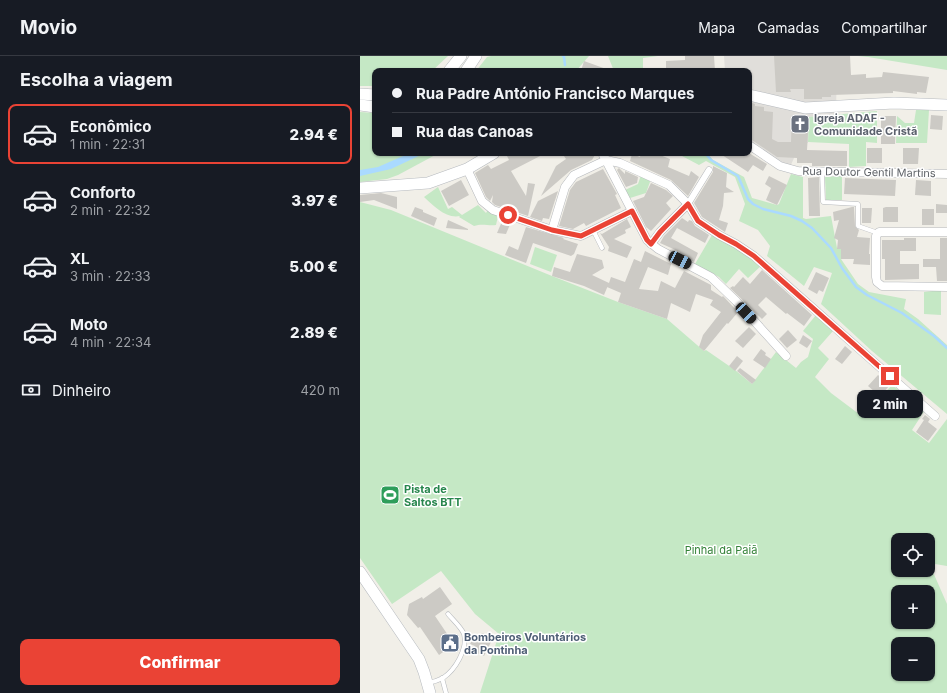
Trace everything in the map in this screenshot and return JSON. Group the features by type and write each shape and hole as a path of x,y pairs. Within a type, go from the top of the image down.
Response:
{"main road":[{"path":"451,68 461,56"},
{"path":"468,68 476,56"},
{"path":"360,94 372,95"},
{"path":"752,96 805,108 894,103 947,105"},
{"path":"360,105 372,107"},
{"path":"360,188 428,183 467,169 489,156"},
{"path":"360,572 419,659 429,688"}],"street":[{"name":"Rua Doutor Gentil Martins","path":"752,147 774,162 786,168 798,171 947,174"},
{"path":"552,230 565,187 574,175 604,156"},
{"path":"604,156 669,185 688,204 698,221 754,256 936,416"},
{"path":"604,156 647,240 651,244 711,277 736,301 786,356"},
{"path":"467,169 482,201 493,210 552,230 581,236 632,211"},
{"path":"651,244 660,232 688,204 709,170"},
{"path":"947,232 880,231 878,233 876,277 879,284 947,287"}],"lane":[{"path":"822,171 823,202 858,204 858,226 878,233"},
{"path":"593,230 602,248"},
{"path":"429,688 453,669 459,660 463,648 464,634 448,614"},
{"path":"442,678 446,693"}],"shaded area":[{"path":"724,56 837,56 836,115 809,117 808,143 794,143 794,158 790,167 752,142 752,68 725,68"}],"green space":[{"path":"360,56 448,56 435,68 372,68 372,86 360,86"},
{"path":"589,56 579,68 478,68 487,57"},
{"path":"608,56 658,56 643,58 643,68 613,68"},
{"path":"858,56 947,56 947,70 868,57"},
{"path":"916,110 929,110 927,143 896,143 897,116 905,123 914,123"},
{"path":"877,111 877,143 866,142 866,166 849,167 849,144 808,142 809,117"},
{"path":"360,112 372,113 372,156 433,156 398,175 387,179 360,182"},
{"path":"682,156 710,156 713,160 744,177 752,198 777,205 779,204 791,174 803,177 803,218 806,219 831,216 837,248 841,249 841,259 858,284 869,292 906,299 904,309 918,319 947,345 947,414 872,351 821,304 832,273 814,267 804,286 767,256 770,246 758,230 739,221 745,204 735,177 706,161 699,165"},
{"path":"641,175 651,179 646,193 630,198 625,190 638,184"},
{"path":"842,176 842,200 826,200 825,177"},
{"path":"438,187 448,209 452,207 462,215 478,205 486,213 488,210 498,216 496,225 474,226 459,217 460,216 450,216 440,211 424,197"},
{"name":"Pinhal da Paiã","path":"360,202 391,210 552,276 618,302 667,319 704,351 706,350 752,384 776,352 796,368 808,357 813,339 803,331 816,315 833,331 818,348 829,359 815,377 831,393 863,417 892,385 925,410 912,430 929,443 947,419 947,566 935,564 935,533 891,533 891,577 935,577 947,604 947,693 480,693 499,634 475,614 441,571 392,604 360,558"},
{"path":"712,235 734,245 762,265 748,278 739,269 726,284 719,277 695,264"},
{"path":"535,247 557,255 551,272 530,264"},
{"path":"941,290 941,315 924,314 924,292"}],"water":[{"path":"403,156 419,156 391,169 360,176 360,170 378,167"}],"building":[{"path":"685,56 714,56 715,68 666,68 666,61 685,60"},
{"path":"774,56 850,56 851,75 866,74 866,78 882,77 883,72 929,77 926,93 917,92 917,94 893,91 893,93 831,95 831,97 822,97 822,99 804,99 804,89 790,89 791,92 776,92"},
{"path":"584,61 603,68 582,68"},
{"path":"752,103 755,104 755,106 764,107 764,111 773,112 772,139 778,142 791,142 792,115 809,117 807,150 847,151 847,166 812,166 812,163 797,163 797,158 777,157 752,140"},
{"path":"931,115 943,116 942,130 930,129"},
{"path":"881,116 896,116 895,144 881,144"},
{"path":"867,148 882,148 882,163 867,163"},
{"path":"903,148 919,148 918,164 903,164"},
{"path":"752,155 767,164 763,171 753,165 748,172 724,156"},
{"path":"507,156 540,156 511,171 526,196 528,183 535,184 528,216 495,205 492,202 493,195 490,201 486,197 475,173 488,165 491,169 509,160"},
{"path":"564,156 594,156 592,160 571,170 541,196 556,166 566,159"},
{"path":"631,156 662,156 670,159 668,167 689,176 691,171 699,177 688,196 671,180 630,161"},
{"path":"713,166 727,173 726,187 734,192 724,193 723,206 719,220 728,223 725,232 702,217 694,203 713,172"},
{"path":"619,168 625,174 625,171 638,177 637,183 626,187 617,170"},
{"path":"603,169 617,194 615,195 621,208 586,226 584,223 573,229 559,226 570,190 576,182"},
{"path":"769,176 787,185 777,205 766,200 771,188 765,184"},
{"path":"819,177 820,216 809,216 808,178"},
{"path":"845,178 896,180 895,196 844,194"},
{"path":"461,180 469,195 449,206 441,191"},
{"path":"916,180 931,181 931,196 915,195"},
{"path":"651,183 666,190 673,196 666,203 671,209 651,231 646,227 633,201 644,197"},
{"path":"558,191 549,219 543,218 542,221 530,217 538,201"},
{"path":"381,193 397,197 397,209 374,200 360,202 360,195"},
{"path":"936,204 947,205 947,213 936,213"},
{"path":"415,207 437,218 434,226 411,216"},
{"path":"854,207 855,226 859,230 857,237 870,238 870,265 853,264 854,259 841,259 841,249 837,249 838,240 834,238 839,220 834,221 833,212"},
{"path":"898,207 898,222 883,222 883,208"},
{"path":"862,208 872,208 871,223 862,223"},
{"path":"922,209 934,209 934,225 922,225"},
{"path":"682,218 688,222 689,220 692,221 695,226 709,235 705,243 677,228 671,238 698,253 694,262 679,254 680,252 660,243 664,236"},
{"path":"503,219 511,222 506,234 497,233"},
{"path":"627,219 631,227 625,230 626,233 614,239 632,247 627,258 608,251 609,247 600,233 602,234"},
{"path":"448,220 468,229 468,230 446,228"},
{"path":"526,227 564,238 563,239 578,244 574,254 571,256 533,243 526,263 505,255 509,246 518,250"},
{"path":"904,238 916,238 916,251 900,251 900,264 919,264 919,279 885,280 885,259 882,259 882,240 904,240"},
{"path":"940,238 947,238 947,281 937,281 936,267 923,267 923,259 940,259"},
{"path":"645,251 671,264 668,275 648,267 639,289 658,291 661,281 675,288 684,271 711,285 711,290 722,297 723,296 738,312 704,351 699,347 703,335 721,312 710,305 713,300 696,294 690,312 671,303 667,319 618,302 621,293 607,287 604,295 584,286 552,276 554,267 570,272 577,254 602,260 604,268 592,275 609,283 611,277 625,282 634,259 641,262"},
{"path":"762,270 812,315 804,326 787,313 786,314 766,297 758,305 767,314 762,319 730,288 733,286 734,287 743,277 750,284"},
{"path":"816,272 829,278 823,292 819,290 817,294 808,289"},
{"path":"749,327 756,334 743,348 735,341"},
{"path":"788,330 797,340 787,348 779,339"},
{"path":"803,335 812,341 807,348 799,343"},
{"path":"845,346 852,352 842,364 835,359"},
{"path":"761,349 766,353 765,355 771,359 765,368 753,360"},
{"path":"737,356 743,361 735,371 729,366"},
{"path":"740,368 756,380 752,384 737,371"},
{"path":"878,375 890,385 874,403 869,398 875,392 868,386"},
{"path":"925,415 930,419 928,422 937,429 928,441 916,432 924,420 922,419"},
{"path":"440,587 452,604 435,616 454,644 439,655 420,627 418,628 407,615 409,604 422,597 423,599"},
{"path":"482,633 493,638 484,656 472,651 475,646 470,644 475,635 479,637"}],"waterway":[{"path":"563,56 565,65"},
{"path":"708,156 711,160 738,176 748,199 753,204 763,209 791,216 812,228 831,248 842,268 856,287 867,295 902,313 934,336 947,348"}],"place":[{"name":"Igreja ADAF - Comunidade Cristã","path":"800,124"},
{"name":"Pista de Saltos BTT","path":"390,495"},
{"name":"Bombeiros Voluntários da Pontinha","path":"450,643"}],"route":[{"path":"508,215 552,230 581,236 632,211 647,240 651,244 660,232 688,204 698,221 754,256 890,376"}]}
